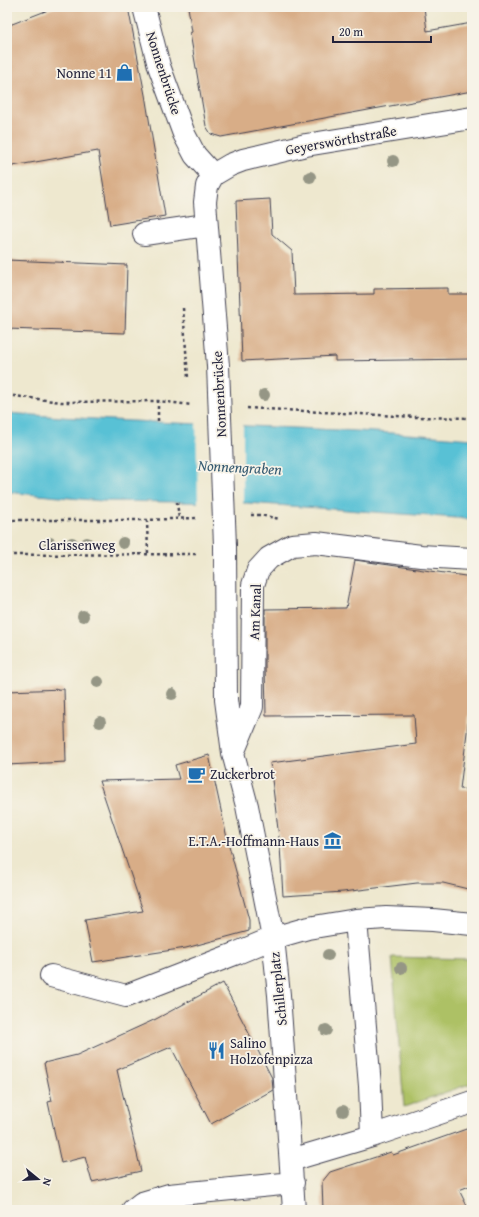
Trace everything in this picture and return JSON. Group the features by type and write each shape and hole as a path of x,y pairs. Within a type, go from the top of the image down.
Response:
{"street":[{"name":"Nonnenbrücke","path":"144,7 159,66 184,134 195,155 213,175 208,186 205,202 218,366 225,546 226,700 233,754 247,806 273,938"},
{"name":"Geyerswörthstraße","path":"213,175 230,165 243,160 306,145 472,118"},
{"path":"144,234 206,225"},
{"name":"Am Kanal","path":"233,754 252,707 253,585 258,570 269,558 292,545 316,543 421,556 472,559"},
{"name":"Schillerplatz","path":"294,1210 280,1002 273,938 308,928 356,920 386,918 433,920 472,924"},
{"path":"356,920 370,1086 372,1136"},
{"path":"51,976 126,996 273,938"},
{"path":"291,1160 372,1136 472,1102"},
{"path":"133,1210 142,1203 169,1195 293,1183"}],"path":[{"path":"183,305 188,382"},
{"path":"7,396 61,402 158,401 190,405 189,397"},
{"path":"158,401 158,421"},
{"path":"259,408 416,417 472,418"},
{"path":"177,502 179,519"},
{"path":"7,520 147,520 148,554"},
{"name":"Clarissenweg","path":"7,555 202,554"}],"green space":[{"path":"392,957 472,959 472,1083 404,1107"}],"water":[{"name":"Nonnengraben","path":"7,413 123,421 414,434 472,439 472,519 248,503 102,501 7,492"}],"pier":[{"path":"196,421 243,423 243,505 198,504"}],"building":[{"path":"56,7 128,7 145,95 165,216 110,225 98,151 7,167 7,26"},
{"path":"188,7 424,7 427,31 472,23 472,91 221,137 211,134 206,126 190,33 192,32"},
{"path":"270,199 272,234 292,251 294,295 374,294 374,289 448,288 448,294 472,294 472,359 335,361 335,356 242,361 236,201"},
{"path":"7,260 127,265 125,333 7,329"},
{"path":"355,560 472,577 472,692 460,789 472,790 472,890 443,883 417,883 343,892 283,896 280,846 270,763 416,744 414,715 266,716 265,609 346,608"},
{"path":"64,689 66,762 7,765 7,691"},
{"path":"209,755 227,838 249,920 249,931 186,948 93,962 85,920 143,911 99,781 179,779 175,765"},
{"path":"223,983 272,1078 273,1090 211,1124 171,1047 117,1070 141,1171 92,1182 85,1157 61,1163 48,1102 52,1101 44,1063 77,1055 156,1019"},
{"path":"472,1127 472,1185 459,1190 469,1210 323,1210 322,1182 330,1172 391,1152 393,1155"}],"place":[{"name":"Nonne 11","path":"125,73"},
{"name":"Zuckerbrot","path":"197,774"},
{"name":"E.T.A.-Hoffmann-Haus","path":"332,841"},
{"name":"Salino Holzofenpizza","path":"217,1051"}]}
